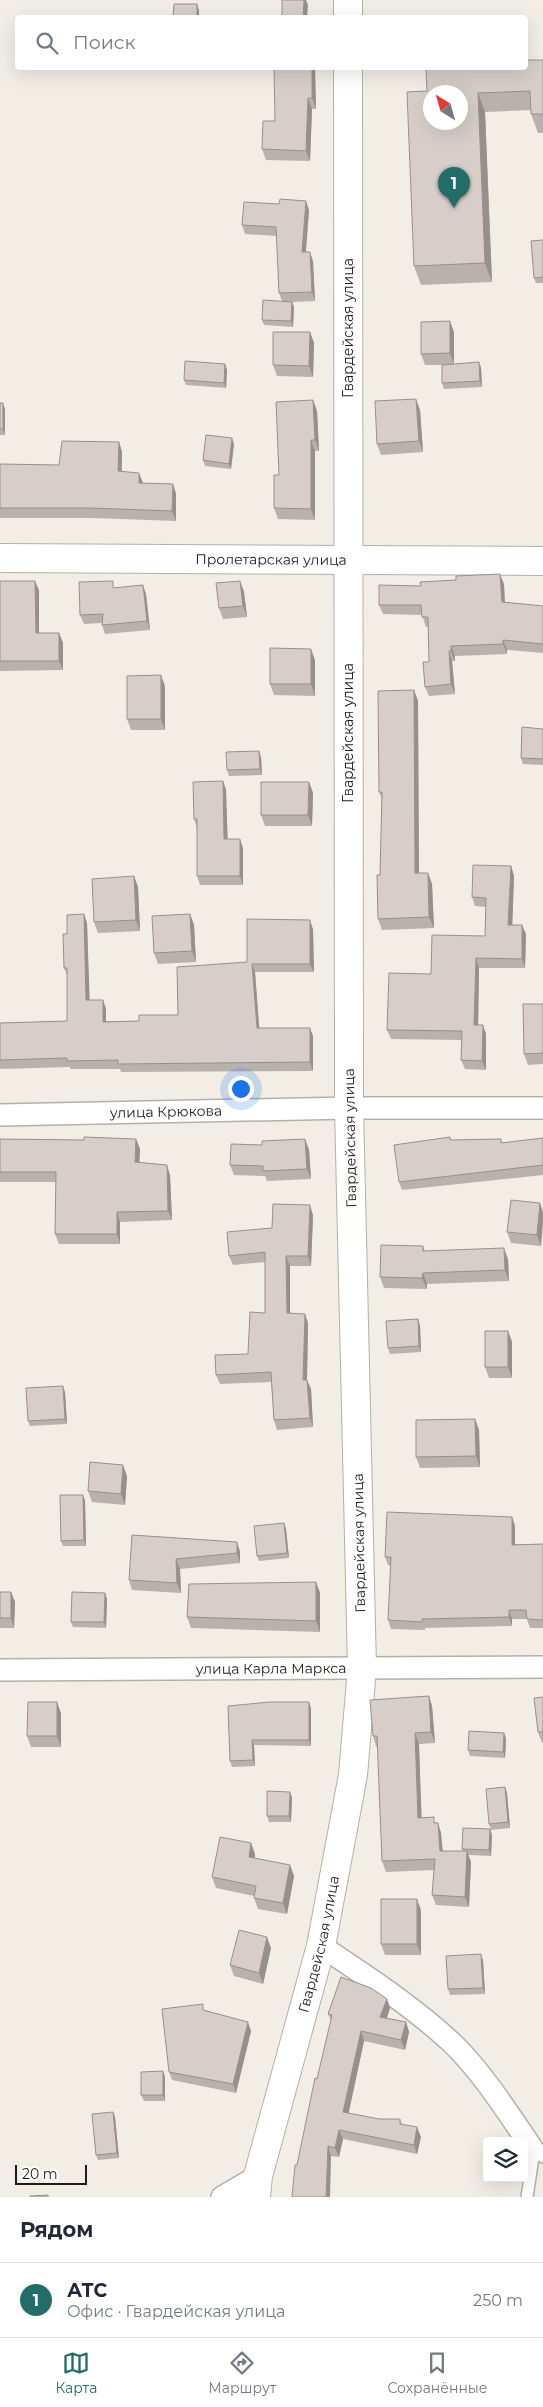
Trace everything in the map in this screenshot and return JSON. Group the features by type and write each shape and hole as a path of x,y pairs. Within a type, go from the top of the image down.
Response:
{"street":[{"path":"348,0 348,15"},
{"name":"Гвардейская улица","path":"257,2187 321,1946 353,1775 362,1668 349,1108 348,70"},
{"name":"Пролетарская улица","path":"0,558 543,561"},
{"name":"улица Крюкова","path":"0,1115 349,1108 543,1108"},
{"name":"улица Карла Маркса","path":"0,1670 543,1667"},
{"path":"321,1946 400,1999 452,2043 497,2097 538,2154"},
{"path":"222,2197 257,2187"}],"lane":[{"path":"527,2197 538,2154"}],"building":[{"path":"282,0 304,0 303,15 282,15"},
{"path":"174,4 197,4 197,15 173,15"},
{"path":"528,60 543,60 543,114 531,114 530,91 478,93 485,263 414,266 407,92 423,91 423,130 468,130 468,85 427,85 426,70 528,70"},
{"path":"274,70 312,70 312,98 308,98 306,151 262,149 263,121 275,121"},
{"path":"280,199 306,201 302,252 310,252 312,292 279,293 276,227 242,225 244,202 279,204"},
{"path":"543,240 543,277 534,278 531,241"},
{"path":"263,300 292,302 291,321 262,320"},
{"path":"450,321 450,353 421,354 421,322"},
{"path":"273,332 310,332 309,366 273,365"},
{"path":"185,361 225,364 224,383 184,380"},
{"path":"479,362 480,381 442,383 442,365"},
{"path":"416,399 419,441 377,444 375,401"},
{"path":"313,400 315,440 311,440 311,509 274,508 274,475 279,475 276,402"},
{"path":"0,403 3,403 3,429 0,429"},
{"path":"206,435 232,438 229,464 203,460"},
{"path":"62,441 119,442 118,471 139,473 139,483 173,484 172,511 90,508 0,508 0,464 59,465"},
{"path":"500,574 502,602 543,606 543,644 503,640 503,644 451,646 451,651 449,651 451,684 425,687 423,662 429,662 428,617 422,617 421,605 379,605 379,585 421,586 420,582 456,580 456,576"},
{"path":"0,581 35,581 36,633 59,633 59,661 0,661"},
{"path":"113,581 113,588 143,585 147,621 102,625 103,614 80,615 79,582"},
{"path":"240,581 243,606 219,608 216,583"},
{"path":"270,648 311,649 311,684 270,684"},
{"path":"161,675 161,719 127,719 127,676"},
{"path":"414,690 415,873 428,873 429,917 378,919 377,875 380,875 382,792 379,792 378,691"},
{"path":"522,727 543,729 543,759 521,758"},
{"path":"259,751 260,769 227,770 226,752"},
{"path":"223,781 224,839 240,839 240,876 197,876 197,819 194,819 193,782"},
{"path":"261,782 309,782 308,815 261,815"},
{"path":"473,865 511,866 508,925 522,925 522,959 476,958 474,1025 483,1025 482,1061 461,1060 462,1031 387,1030 389,973 431,974 432,935 485,936 486,898 472,897"},
{"path":"134,876 136,920 94,922 92,879"},
{"path":"84,914 86,1000 103,1000 103,1022 139,1021 139,1015 178,1015 177,967 247,962 247,919 310,920 310,964 252,964 257,1028 310,1028 310,1062 118,1064 118,1060 67,1061 67,1058 0,1060 0,1023 67,1021 67,968 64,968 63,934 67,934 67,915"},
{"path":"190,914 192,951 154,953 152,916"},
{"path":"523,1004 543,1004 543,1053 524,1054"},
{"path":"84,1137 136,1139 135,1162 167,1165 168,1211 117,1212 117,1234 55,1234 56,1172 0,1172 0,1139 84,1140"},
{"path":"450,1137 450,1140 501,1139 501,1143 543,1138 543,1165 399,1182 394,1145"},
{"path":"305,1139 307,1169 263,1171 263,1166 230,1165 231,1144 262,1145 262,1141"},
{"path":"511,1200 540,1203 537,1235 507,1232"},
{"path":"273,1204 310,1205 308,1256 286,1256 287,1313 305,1314 303,1380 307,1380 310,1418 274,1420 271,1372 216,1375 215,1355 248,1354 250,1312 265,1313 265,1252 229,1256 227,1232 272,1228"},
{"path":"381,1245 423,1246 423,1251 504,1248 505,1270 423,1273 422,1278 380,1277"},
{"path":"418,1319 419,1346 388,1348 386,1321"},
{"path":"485,1331 508,1331 508,1367 485,1367"},
{"path":"63,1386 65,1419 28,1421 26,1388"},
{"path":"475,1419 476,1456 416,1457 416,1420"},
{"path":"90,1462 123,1465 121,1494 88,1491"},
{"path":"60,1495 83,1495 84,1540 61,1541"},
{"path":"387,1512 512,1517 512,1545 543,1544 543,1620 527,1619 526,1610 509,1610 509,1617 422,1619 422,1622 388,1620 391,1557 385,1557"},
{"path":"284,1523 287,1553 257,1556 254,1526"},
{"path":"132,1535 237,1542 237,1553 176,1559 177,1583 129,1580"},
{"path":"316,1582 316,1621 187,1617 189,1584"},
{"path":"0,1592 11,1592 11,1618 0,1618"},
{"path":"72,1592 105,1593 104,1622 71,1622"},
{"path":"429,1696 431,1732 415,1733 418,1818 434,1817 434,1823 438,1823 440,1851 467,1851 465,1897 432,1895 435,1859 382,1861 377,1736 373,1736 370,1700"},
{"path":"543,1697 543,1732 538,1732 534,1698"},
{"path":"28,1702 57,1702 57,1736 27,1736"},
{"path":"270,1702 309,1702 309,1740 252,1740 253,1760 230,1761 228,1706"},
{"path":"469,1731 504,1733 503,1752 468,1750"},
{"path":"505,1787 508,1822 489,1824 486,1789"},
{"path":"267,1791 290,1792 289,1816 267,1816"},
{"path":"463,1828 490,1829 489,1850 462,1849"},
{"path":"220,1837 251,1843 249,1857 290,1865 283,1903 254,1898 256,1886 212,1877"},
{"path":"381,1899 417,1899 417,1944 381,1944"},
{"path":"239,1930 267,1937 259,1973 230,1965"},
{"path":"481,1954 483,1988 448,1989 446,1956"},
{"path":"341,1977 371,1988 387,1999 380,2017 406,2022 401,2040 361,2031 343,2112 379,2119 400,2119 400,2124 417,2127 414,2145 339,2130 335,2148 328,2146 326,2197 292,2197 295,2165 297,2165 315,2078 317,2079 332,2015 328,2014"},
{"path":"203,2004 203,2010 248,2022 233,2084 169,2072 162,2009"},
{"path":"163,2071 163,2095 141,2095 141,2072"},
{"path":"113,2112 117,2153 96,2155 92,2114"},
{"path":"48,2195 48,2197 30,2197 30,2196"}],"place":[{"name":"АТС","path":"454,208"}]}
